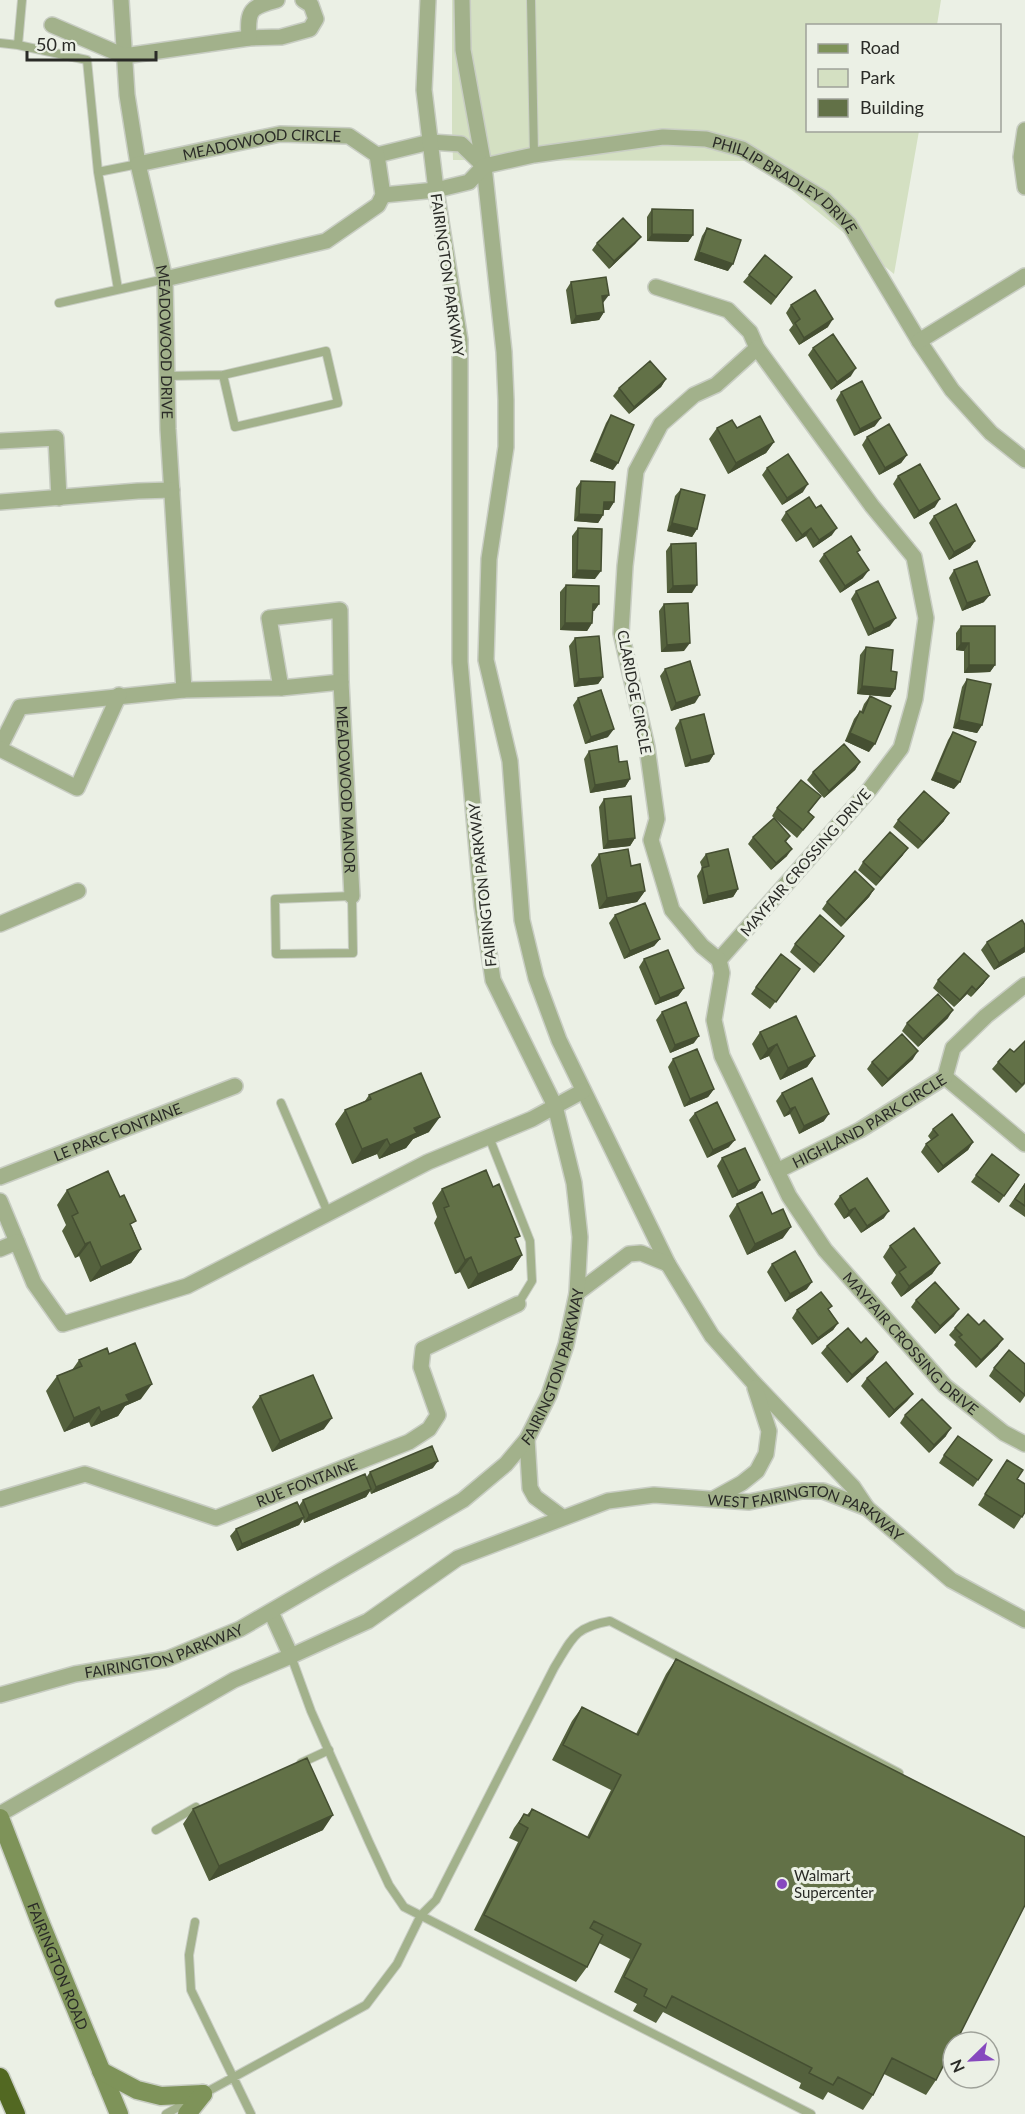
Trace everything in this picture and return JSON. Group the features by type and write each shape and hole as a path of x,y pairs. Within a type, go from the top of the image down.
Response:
{"highway":[{"path":"0,2077 16,2114"}],"street":[{"name":"MEADOWOOD DRIVE","path":"121,0 127,95 138,164 165,279 172,490 184,690"},
{"path":"249,38 250,13 256,6 277,0"},
{"path":"52,25 124,56 249,38 281,37 310,29 316,19 311,6 303,0"},
{"name":"FAIRINGTON PARKWAY","path":"0,1695 75,1674 167,1659 240,1629 463,1500 507,1464 527,1439 549,1395 566,1345 577,1293 580,1237 574,1183 555,1106 493,980 482,906 460,662 460,340 436,190 424,90 429,0"},
{"path":"462,0 463,50 484,166 504,352 506,400 506,447 489,559 486,660 510,761 522,920 536,978 559,1040 668,1264 712,1336 753,1383 854,1487 867,1508"},
{"path":"1025,130 1022,157 1025,187"},
{"name":"MEADOWOOD CIRCLE","path":"138,164 280,134 349,136 377,155"},
{"name":"PHILLIP BRADLEY DRIVE","path":"436,190 469,183 484,166 534,154 663,137 706,139 742,149 824,200 849,224 919,341 952,390 991,433 1025,460"},
{"path":"165,279 326,241 378,205 383,195 377,155 430,142 461,144 484,166"},
{"path":"383,195 436,190"},
{"path":"919,341 1025,276"},
{"name":"MAYFAIR CROSSING DRIVE","path":"656,287 728,309 750,332 757,348 872,506 914,557 926,618 915,699 901,748 870,789 719,960 722,973 714,1020 722,1056 789,1196 825,1250 945,1386 1004,1433 1025,1444"},
{"name":"CLARIDGE CIRCLE","path":"719,960 702,945 672,909 651,840 657,819 653,788 647,747 621,633 625,566 636,471 661,424 694,394 716,385 757,348"},
{"path":"0,441 56,438 59,498"},
{"path":"0,502 172,490"},
{"name":"MEADOWOOD MANOR","path":"281,688 269,618 340,610 341,682 352,896"},
{"path":"119,695 77,788 0,748 20,707 119,695 184,690 281,688 341,682"},
{"path":"0,924 78,891"},
{"name":"HIGHLAND PARK CIRCLE","path":"777,1171 860,1130 945,1077 953,1048 986,1016 1025,985"},
{"path":"945,1077 1025,1144"},
{"name":"LE PARC FONTAINE","path":"0,1177 235,1086"},
{"path":"0,1201 34,1283 63,1324 187,1286 428,1162 532,1119 584,1090"},
{"path":"0,1249 17,1242"},
{"path":"577,1293 628,1254 641,1253 668,1264"},
{"name":"RUE FONTAINE","path":"0,1499 85,1474 216,1518 409,1442 429,1429 438,1415 421,1367 423,1349 518,1304"},
{"path":"715,1498 758,1471 766,1454 769,1431 753,1383"},
{"path":"527,1439 530,1488 535,1497 562,1517"},
{"name":"WEST FAIRINGTON PARKWAY","path":"562,1517 608,1501 654,1495 749,1502 802,1491 823,1491 867,1508 951,1580 1025,1620"},
{"path":"0,1816 234,1680 368,1621 458,1558 562,1517"},
{"path":"271,1611 291,1656"},
{"name":"FAIRINGTON ROAD","path":"0,1816 119,2114"},
{"path":"101,2071 137,2090 161,2096 202,2094"},
{"path":"187,2114 202,2094"}],"lane":[{"path":"18,45 22,0"},
{"path":"531,0 534,154"},
{"path":"0,43 87,60 98,172 118,290"},
{"path":"98,172 138,164"},
{"path":"59,303 165,279"},
{"path":"167,376 223,375 326,351 338,403 235,427 223,375"},
{"path":"352,896 353,952 276,954 275,899 352,896"},
{"path":"281,1103 328,1213"},
{"path":"489,1137 530,1241 532,1281 518,1304"},
{"path":"166,2114 366,2005 397,1964 421,1915 436,1900 554,1668 575,1634 591,1624 610,1621 911,1779"},
{"path":"291,1656 310,1711 389,1885 404,1907 811,2114"},
{"path":"300,1764 329,1750"},
{"path":"156,1830 196,1807"},
{"path":"195,1922 189,1955 191,1990 251,2114"}],"green space":[{"path":"452,0 941,0 937,24 806,24 806,132 919,132 894,274 756,161 453,160"}],"building":[{"path":"652,209 693,210 693,235 652,234"},
{"path":"623,218 641,237 614,261 597,243"},
{"path":"707,228 741,240 733,264 699,252"},
{"path":"765,255 792,277 776,297 749,275"},
{"path":"606,277 609,295 602,296 604,312 576,316 571,282"},
{"path":"815,290 833,319 804,338 795,323 800,319 791,305"},
{"path":"833,334 856,368 837,382 813,348"},
{"path":"650,361 666,379 634,407 619,388"},
{"path":"862,381 881,418 860,429 841,392"},
{"path":"611,415 634,425 618,463 595,453"},
{"path":"760,416 774,442 736,463 717,428 732,420 737,428"},
{"path":"889,424 907,455 885,468 867,437"},
{"path":"788,454 808,484 787,498 767,468"},
{"path":"920,464 940,499 919,511 898,476"},
{"path":"581,481 615,482 614,502 604,502 603,515 579,514"},
{"path":"681,489 705,495 697,529 672,523"},
{"path":"809,497 816,508 821,505 837,528 819,540 811,528 802,535 786,512"},
{"path":"956,504 975,541 954,552 934,516"},
{"path":"578,528 602,529 601,571 577,570"},
{"path":"851,536 860,550 857,552 869,570 845,586 824,554"},
{"path":"696,543 697,585 673,586 671,544"},
{"path":"977,561 990,595 967,603 954,570"},
{"path":"878,581 896,618 874,629 856,591"},
{"path":"566,585 599,586 599,604 593,604 592,623 565,623"},
{"path":"688,603 690,643 667,645 664,604"},
{"path":"961,626 995,626 995,665 969,665 969,643 961,643"},
{"path":"599,636 603,677 579,679 575,638"},
{"path":"866,647 893,650 891,671 897,672 895,689 862,686"},
{"path":"690,661 700,695 676,703 665,669"},
{"path":"967,679 991,684 982,725 959,720"},
{"path":"601,690 614,729 591,737 578,698"},
{"path":"870,696 891,706 875,744 850,733 860,711 863,713"},
{"path":"704,714 714,754 691,760 680,720"},
{"path":"953,732 976,742 960,782 936,772"},
{"path":"844,744 860,762 829,791 813,772"},
{"path":"617,746 619,762 627,761 630,779 595,785 589,751"},
{"path":"801,780 821,796 808,812 814,817 803,830 777,808"},
{"path":"924,791 949,813 923,842 898,820"},
{"path":"631,796 635,838 608,841 604,799"},
{"path":"774,818 790,836 785,841 792,849 776,863 753,837"},
{"path":"890,832 908,848 881,878 863,862"},
{"path":"628,849 631,866 640,864 645,891 607,898 599,854"},
{"path":"728,849 738,889 708,896 702,868 709,866 706,854"},
{"path":"855,871 874,889 846,920 827,902"},
{"path":"645,903 660,939 630,951 615,915"},
{"path":"820,915 844,936 820,965 795,944"},
{"path":"1022,920 1025,925 1025,947 999,963 987,942"},
{"path":"668,950 684,988 660,998 644,959"},
{"path":"964,953 989,976 976,990 972,986 960,1000 938,980"},
{"path":"781,954 800,969 776,1002 756,987"},
{"path":"938,994 953,1010 923,1039 907,1023"},
{"path":"686,1002 699,1036 675,1045 662,1012"},
{"path":"796,1016 815,1056 788,1068 777,1044 768,1049 760,1032"},
{"path":"902,1034 918,1051 888,1079 872,1062"},
{"path":"1025,1041 1025,1082 1022,1085 998,1062 1010,1049 1014,1052"},
{"path":"697,1049 714,1089 690,1099 673,1059"},
{"path":"421,1073 440,1117 414,1128 417,1133 390,1145 387,1139 362,1149 345,1110 371,1099 369,1095"},
{"path":"812,1078 829,1114 804,1126 795,1107 790,1109 782,1093"},
{"path":"717,1102 735,1140 713,1150 695,1113"},
{"path":"952,1114 973,1142 943,1166 926,1144 938,1135 933,1129"},
{"path":"745,1148 760,1180 738,1191 722,1158"},
{"path":"992,1154 1019,1175 1004,1196 976,1175"},
{"path":"486,1170 493,1187 499,1184 520,1236 515,1238 522,1255 478,1274 471,1257 465,1260 444,1208 449,1206 442,1189"},
{"path":"108,1171 120,1197 124,1195 136,1221 130,1224 141,1249 101,1267 90,1242 85,1244 72,1216 78,1213 67,1190"},
{"path":"867,1178 889,1211 867,1226 855,1208 849,1211 840,1196"},
{"path":"1025,1184 1025,1206 1015,1199"},
{"path":"762,1192 772,1214 783,1209 791,1227 755,1244 737,1204"},
{"path":"914,1228 940,1263 909,1286 899,1272 906,1267 890,1246"},
{"path":"795,1251 812,1282 790,1294 772,1264"},
{"path":"935,1282 959,1309 940,1326 916,1300"},
{"path":"821,1292 832,1306 828,1309 838,1323 818,1338 797,1310"},
{"path":"968,1314 979,1325 984,1320 1003,1339 981,1360 959,1337 962,1335 955,1328"},
{"path":"848,1328 861,1343 866,1338 878,1352 852,1375 827,1346"},
{"path":"135,1343 152,1384 126,1395 129,1401 101,1412 99,1407 74,1418 57,1376 82,1366 79,1360 107,1348 109,1354"},
{"path":"1009,1350 1025,1364 1025,1395 994,1368"},
{"path":"886,1362 913,1394 894,1410 867,1378"},
{"path":"313,1375 332,1418 280,1441 260,1396"},
{"path":"922,1399 951,1428 934,1445 905,1415"},
{"path":"958,1436 992,1460 978,1480 944,1455"},
{"path":"432,1446 438,1461 376,1487 370,1472"},
{"path":"1007,1460 1023,1470 1017,1479 1025,1484 1025,1512 1022,1517 985,1494"},
{"path":"365,1474 371,1489 309,1515 303,1500"},
{"path":"297,1502 304,1517 242,1544 236,1529"},
{"path":"676,1659 1025,1837 1025,1905 962,2030 941,2030 941,2070 936,2080 892,2058 873,2095 838,2077 833,2085 809,2073 812,2068 672,1996 666,2008 644,1996 647,1989 624,1977 641,1944 594,1921 590,1928 603,1935 587,1967 484,1915 528,1828 519,1823 524,1814 529,1816 532,1809 589,1838 621,1775 563,1745 582,1707 638,1735"},
{"path":"307,1758 333,1815 219,1866 193,1809"}],"place":[{"name":"Walmart Supercenter","path":"782,1884"}]}
